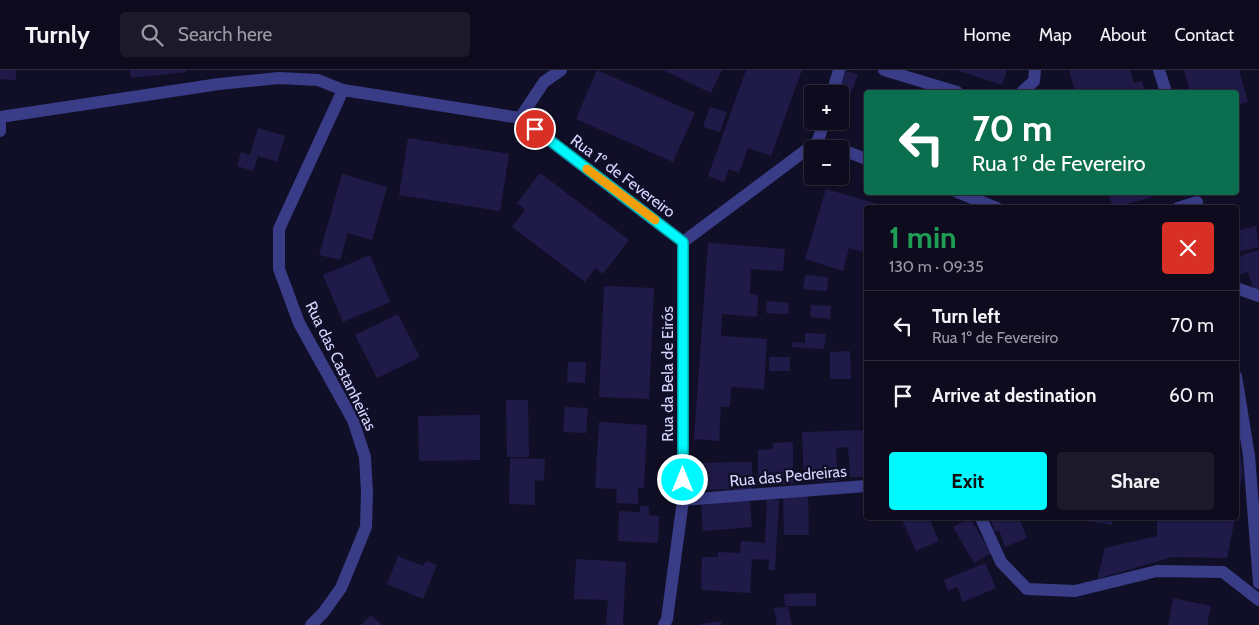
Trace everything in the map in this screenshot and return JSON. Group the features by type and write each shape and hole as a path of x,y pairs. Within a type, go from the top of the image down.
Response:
{"street":[{"path":"0,131 0,117 219,84 279,78 318,80 343,90 520,118 544,82 562,70"},
{"path":"835,85 839,70"},
{"path":"884,70 949,90"},
{"path":"1024,90 1034,81 1035,70"},
{"path":"1159,70 1165,90"},
{"name":"Rua das Castanheiras","path":"311,625 323,613 341,588 366,527 365,457 353,420 299,323 279,269 279,229 343,90"},
{"name":"Rua 1º de Fevereiro","path":"520,118 683,242"},
{"path":"683,242 804,151"},
{"path":"849,152 864,158"},
{"path":"964,195 990,205"},
{"name":"Rua da Bela de Eirós","path":"664,625 667,619 682,500 683,242"},
{"path":"1239,289 1259,296"},
{"path":"1239,394 1249,456 1259,583"},
{"name":"Rua das Pedreiras","path":"682,500 864,486"},
{"path":"982,520 1001,562 1027,589 1075,592 1157,571 1223,572 1259,600"}],"building":[{"path":"0,70 16,70 16,80 0,79"},
{"path":"130,70 186,70 186,72 131,78"},
{"path":"597,70 695,113 673,162 576,119"},
{"path":"663,70 722,70 711,93"},
{"path":"746,70 802,70 771,156 748,148 739,173 729,169 724,182 708,176"},
{"path":"845,70 858,75 850,95 849,85 840,85"},
{"path":"957,70 1007,70 1002,85"},
{"path":"1069,70 1130,70 1134,83 1142,81 1144,90 1074,90"},
{"path":"1184,70 1239,70 1248,102 1239,104 1239,90 1189,90"},
{"path":"710,107 727,112 720,132 703,127"},
{"path":"258,128 285,136 277,162 258,156 253,171 237,166 241,152 250,155"},
{"path":"408,138 509,154 500,211 399,195"},
{"path":"540,173 629,240 603,274 595,268 585,282 512,227 525,210 517,203"},
{"path":"342,174 387,187 372,240 348,233 340,260 319,255"},
{"path":"826,189 881,205 864,205 863,252 849,248 843,271 805,259"},
{"path":"1109,195 1158,195 1123,205 1112,205"},
{"path":"1256,226 1259,247 1239,251 1239,230"},
{"path":"708,243 785,249 783,271 751,269 750,294 758,295 757,317 722,314 721,336 767,339 764,389 731,387 730,407 721,407 719,441 694,439"},
{"path":"1259,250 1259,289 1254,291 1248,272 1239,275 1239,256"},
{"path":"370,255 390,302 343,322 323,275"},
{"path":"805,275 828,277 827,291 803,289"},
{"path":"604,286 654,288 649,399 599,397"},
{"path":"767,301 789,303 788,314 766,313"},
{"path":"811,305 831,306 830,319 810,317"},
{"path":"398,314 420,357 377,378 355,335"},
{"path":"805,333 826,334 824,349 792,347 793,342 805,343"},
{"path":"850,351 851,379 830,379 830,352"},
{"path":"769,357 790,357 790,371 769,371"},
{"path":"568,362 586,362 585,383 567,382"},
{"path":"506,400 528,400 529,457 507,457"},
{"path":"565,407 588,408 586,433 563,432"},
{"path":"480,415 480,460 419,461 418,416"},
{"path":"599,422 647,425 644,488 638,488 638,504 616,503 617,489 595,488"},
{"path":"864,430 864,477 850,477 848,447 836,448 838,481 804,482 802,432"},
{"path":"793,442 793,484 758,485 758,450 773,449 773,443"},
{"path":"1239,443 1243,472 1239,494"},
{"path":"510,458 545,459 544,481 535,480 535,505 509,504"},
{"path":"752,462 752,489 695,490 695,463"},
{"path":"783,495 808,495 809,535 784,535"},
{"path":"750,499 752,527 703,531 701,503"},
{"path":"767,499 779,500 775,570 768,570 769,560 752,559 750,593 701,590 702,557 718,557 718,552 740,553 741,541 765,543"},
{"path":"640,506 649,506 649,515 659,516 658,543 618,541 619,511 640,512"},
{"path":"902,520 930,520 939,541 916,551"},
{"path":"966,520 971,520 991,553 974,563 953,527"},
{"path":"991,520 1020,520 1027,538 1005,547 999,530 995,532"},
{"path":"1080,520 1113,520 1112,525"},
{"path":"1157,520 1235,520 1227,558 1172,557 1097,579 1105,548 1157,536"},
{"path":"398,556 423,566 426,561 437,565 423,599 387,584"},
{"path":"576,559 626,562 623,625 606,625 608,600 574,599"},
{"path":"985,563 996,588 963,602 957,587 948,591 944,580"},
{"path":"816,593 816,606 785,606 784,594"},
{"path":"1173,598 1211,606 1207,625 1168,625"},
{"path":"788,607 792,625 777,625 774,608"},
{"path":"371,615 382,625 361,625"},
{"path":"721,621 721,625 702,625 702,624"}],"slow traffic":[{"path":"587,169 655,220"}],"route":[{"path":"535,129 683,242 683,480"}]}
